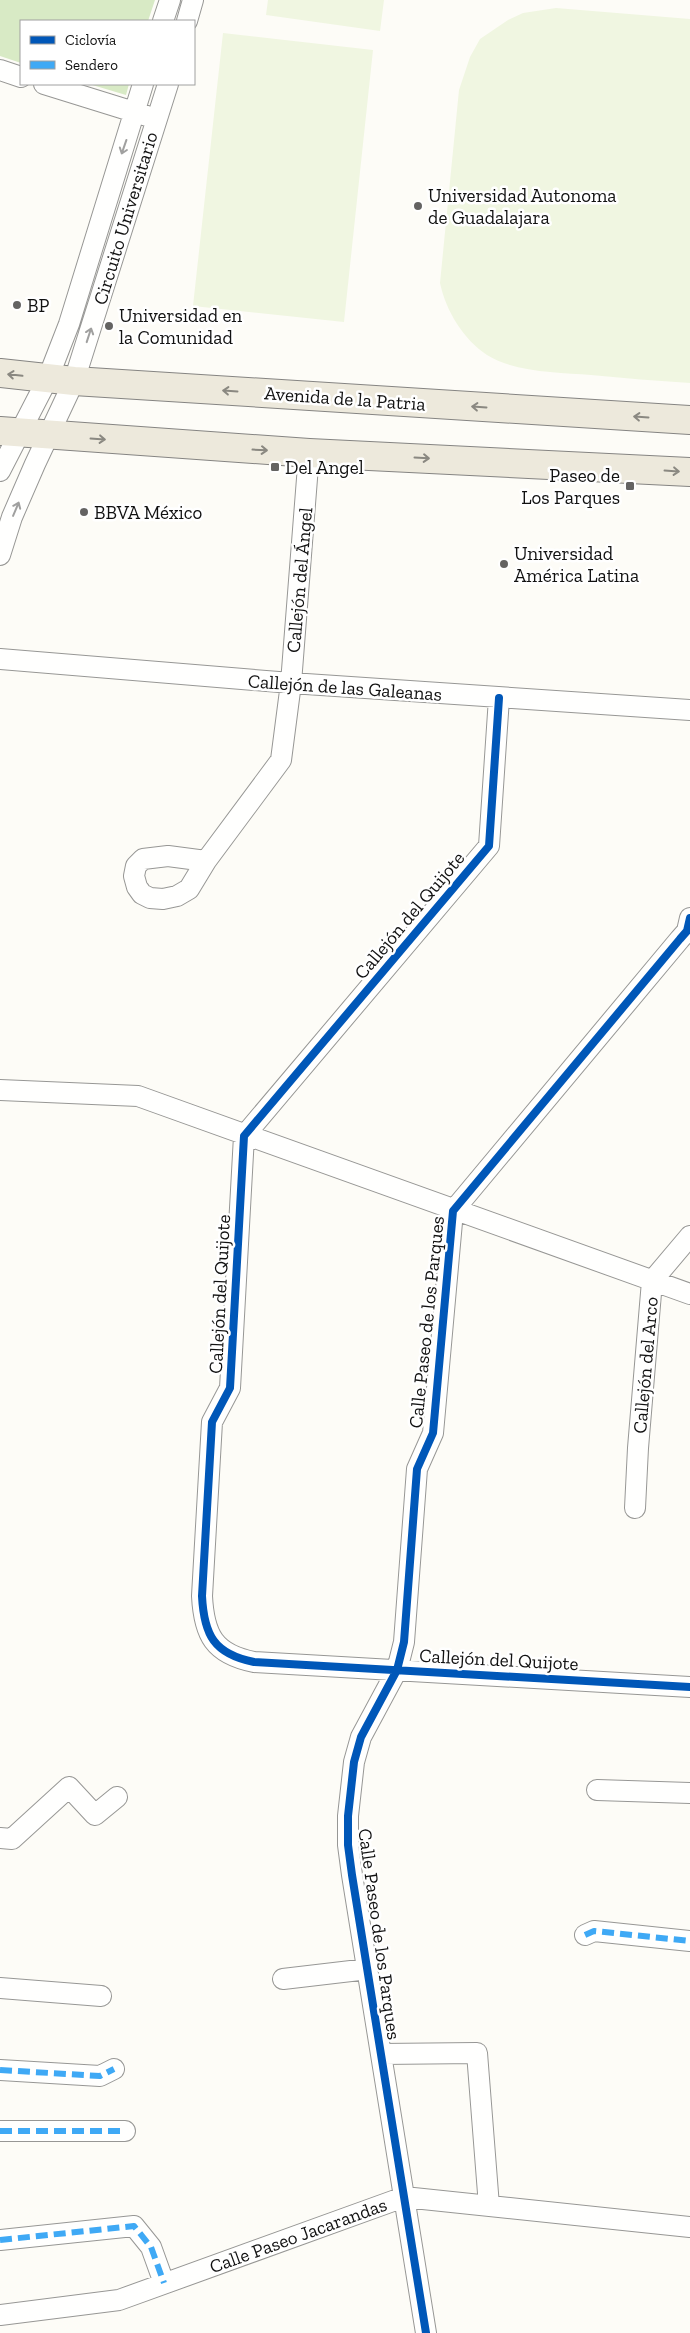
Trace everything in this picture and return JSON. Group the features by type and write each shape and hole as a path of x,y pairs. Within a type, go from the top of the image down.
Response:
{"main road":[{"name":"Avenida de la Patria","path":"0,373 61,380 690,420"},
{"path":"10,432 309,453 690,472"}],"street":[{"path":"163,20 170,0"},
{"path":"187,20 193,0"},
{"path":"0,70 20,77"},
{"path":"47,85 157,119"},
{"name":"Circuito Universitario","path":"61,380 69,324 104,204 144,85"},
{"name":"Circuito Universitario","path":"61,380 157,119 168,85"},
{"path":"0,471 10,432 61,380"},
{"path":"0,555 12,517 49,436 61,380"},
{"name":"Callejón del Ángel","path":"206,861 281,760 290,683 309,453"},
{"name":"Callejón de las Galeanas","path":"0,660 290,683 690,710"},
{"name":"Callejón del Quijote","path":"498,698 489,846 244,1136 230,1388 212,1422 202,1596 203,1619 209,1636 222,1651 238,1659 254,1662 690,1687"},
{"name":"Calle Paseo de los Parques","path":"426,2333 348,1845 349,1791 354,1762 362,1737 397,1670 404,1642 417,1469 433,1433 453,1211 680,939 687,930 690,918"},
{"path":"0,1090 138,1096 453,1211 690,1294"},
{"name":"Callejón del Arco","path":"636,1508 638,1448 652,1281 690,1236"},
{"path":"0,1838 12,1839 69,1787 95,1814 117,1796"},
{"path":"597,1790 690,1793"},
{"path":"585,1935 594,1931 690,1940"},
{"path":"283,1979 368,1970"},
{"path":"0,1988 101,1996"},
{"path":"381,2054 477,2053 489,2206"},
{"path":"0,2070 100,2076 114,2069"},
{"path":"0,2131 125,2131"},
{"name":"Calle Paseo Jacarandas","path":"0,2315 119,2300 404,2197 690,2228"},
{"path":"0,2240 134,2226 151,2247 164,2283"}],"green space":[{"path":"0,0 155,0 148,20 20,20 20,63 0,56"},
{"path":"268,0 384,0 380,31 266,15"},
{"path":"556,8 690,19 690,383 538,371 498,361 487,355 470,341 457,324 446,304 440,283 459,90 470,57 480,39 508,20 523,13"},
{"path":"223,33 373,50 344,322 193,306"},
{"path":"92,85 129,85 126,95"}],"marked path":[{"path":"585,1935 594,1931 690,1941"},
{"path":"0,2070 100,2076 114,2069"},
{"path":"0,2131 125,2131"},
{"path":"0,2240 134,2226 151,2247 164,2283"}],"cycle path":[{"path":"499,698 489,846 244,1136 230,1388 212,1422 202,1596 205,1622 214,1641 220,1648 229,1654 254,1662 690,1687"},
{"path":"426,2333 352,1875 348,1845 348,1816 354,1762 361,1737 397,1670 404,1642 417,1469 433,1433 453,1211 687,931 690,918"}],"place":[{"name":"Universidad Autonoma de Guadalajara","path":"418,206"},
{"name":"BP","path":"17,305"},
{"name":"Universidad en la Comunidad","path":"109,326"},
{"name":"Del Angel","path":"275,467"},
{"name":"Paseo de Los Parques","path":"630,486"},
{"name":"BBVA México","path":"84,512"},
{"name":"Universidad América Latina","path":"504,564"}]}
